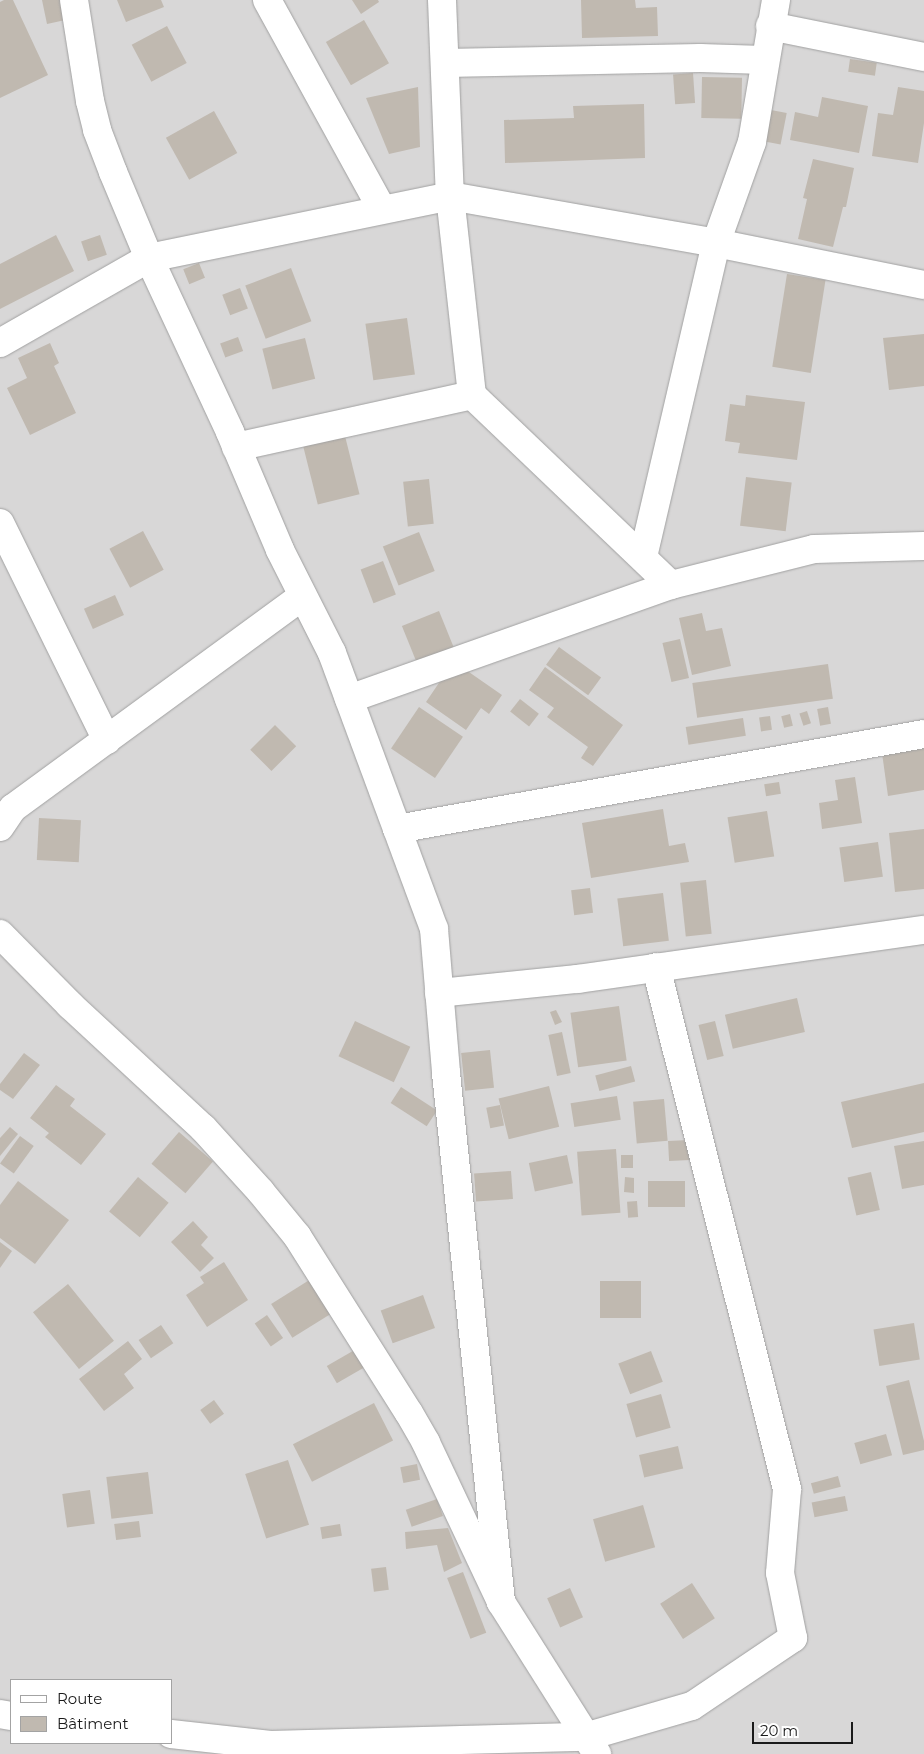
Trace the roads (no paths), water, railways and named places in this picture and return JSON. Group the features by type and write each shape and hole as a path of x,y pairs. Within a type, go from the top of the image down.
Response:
{"street":[{"path":"74,0 90,101 97,130 149,258 236,447 280,550 332,653 434,929 501,1602"},
{"path":"267,0 382,209"},
{"path":"442,0 450,196 472,395 671,585"},
{"path":"643,558 716,243 752,142 773,13 924,56"},
{"path":"445,63 700,58 764,60"},
{"path":"0,343 149,258 450,196 716,243 924,285"},
{"path":"236,447 472,395"},
{"path":"0,522 107,740"},
{"path":"349,699 671,585 814,549 924,546"},
{"path":"0,827 13,808 303,596"},
{"path":"398,830 924,734"},
{"path":"439,993 578,979 924,930"},
{"path":"0,934 70,1005 204,1128 297,1236 426,1443 501,1602 591,1746"},
{"path":"172,1734 270,1745 591,1746 692,1706 793,1638 780,1573 787,1489 656,967"}]}
